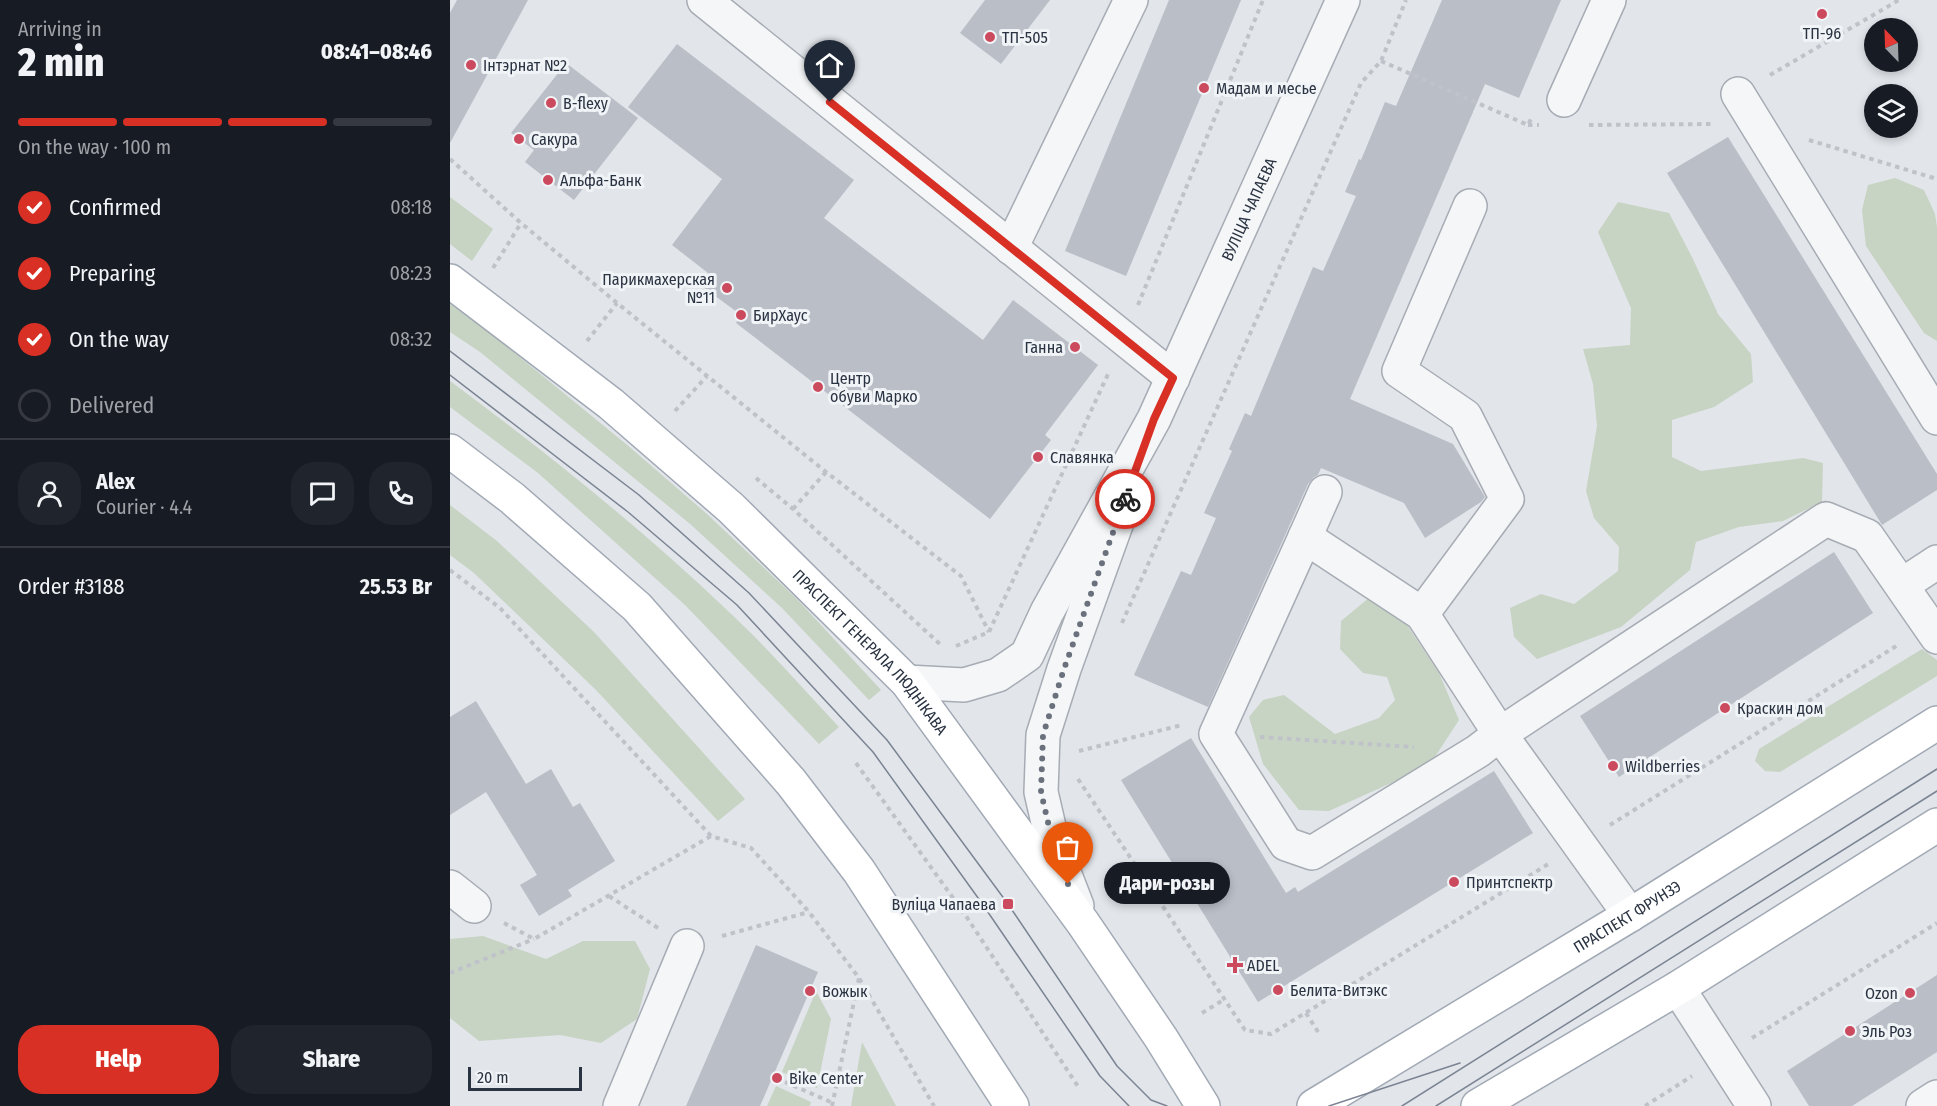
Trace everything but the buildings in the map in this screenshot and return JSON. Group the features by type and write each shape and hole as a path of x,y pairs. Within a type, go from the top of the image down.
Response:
{"main road":[{"name":"ПРАСПЕКТ ГЕНЕРАЛА ЛЮДНІКАВА","path":"450,281 611,404 714,493 907,682 1083,922 1161,1038 1203,1106"},
{"path":"450,451 512,498 637,607 791,782 859,871 1012,1106"},
{"name":"ПРАСПЕКТ ФРУНЗЭ","path":"1314,1106 1630,915 1937,723"},
{"path":"1478,1106 1678,988 1937,825"}],"street":[{"path":"704,0 1173,378"},
{"path":"1011,248 1131,0"},
{"name":"ВУЛІЦА ЧАПАЕВА","path":"907,682 964,685 998,675 1027,655 1047,612 1154,419 1343,0"},
{"path":"1564,100 1609,0"},
{"path":"1738,94 1937,418"},
{"path":"1422,614 1507,499 1465,416 1399,371 1470,206"},
{"name":"ВУЛІЦА ЧАПАЕВА","path":"1083,922 1053,844 1041,792 1043,735 1064,669 1154,419"},
{"path":"1325,492 1216,734 1286,844 1312,853 1478,751 1500,734 1826,519 1867,536 1933,631"},
{"path":"1305,537 1422,614 1500,734 1630,915"},
{"path":"1902,585 1937,562"},
{"path":"620,1106 687,946"},
{"path":"1678,988 1754,1106"},
{"path":"1923,1106 1937,1097"}],"path":[{"path":"748,471 794,509 946,651 989,632 1124,339 1263,0"},
{"path":"1117,634 1361,83 1381,61 1406,0"},
{"path":"1738,94 1899,0"},
{"path":"1381,61 1528,125 1533,115"},
{"path":"450,159 521,223 617,303 826,472 961,576 989,632"},
{"path":"492,269 521,223"},
{"path":"595,348 586,341 617,303"},
{"path":"666,404 675,411 707,375"},
{"path":"794,509 826,472"},
{"path":"450,570 500,608 711,836 751,848 809,912 859,978 934,1106"},
{"path":"1076,775 1245,1030 1271,1034 1933,631"},
{"path":"1074,753 1185,724 1216,734 1418,747"},
{"path":"856,763 966,916 1079,1089"},
{"path":"450,973 534,939 711,836"},
{"path":"462,896 534,939"},
{"path":"1645,1106 1937,923"},
{"path":"785,1082 833,1104 859,978"},
{"path":"1202,1013 1225,999"},
{"path":"1306,1013 1320,1035"}],"green space":[{"path":"1895,178 1924,190 1935,214 1937,341 1924,333 1866,246 1862,210 1868,185"},
{"path":"450,197 493,229 472,261 450,244"},
{"path":"1618,202 1669,213 1718,314 1751,354 1753,382 1714,407 1672,420 1672,457 1701,471 1803,458 1823,463 1822,502 1783,521 1739,527 1696,542 1690,570 1621,627 1537,659 1514,637 1510,608 1541,594 1574,604 1618,571 1619,547 1594,518 1586,491 1597,426 1593,384 1583,349 1630,345 1631,308 1598,232"},
{"path":"450,304 484,328 626,444 707,514 797,599 881,690 869,700 782,608 689,523 480,352 450,332"},
{"path":"450,381 557,463 695,580 771,653 839,727 819,744 685,605 538,473 450,407"},
{"path":"450,505 497,541 594,632 745,799 718,821 596,690 474,573 450,555"},
{"path":"1370,597 1399,613 1439,673 1459,720 1429,766 1329,811 1299,810 1263,764 1249,717 1263,700 1284,695 1335,734 1379,718 1395,700 1387,677 1363,673 1340,649 1341,621"},
{"path":"1922,649 1937,660 1937,676 1780,772 1765,771 1755,761 1759,749"},
{"path":"483,936 546,959 583,941 635,941 650,969 637,1019 601,1043 560,1035 479,1041 450,1018 450,939"},
{"path":"816,991 831,1019 817,1088 782,1072"},
{"path":"862,1042 896,1106 851,1106"},
{"path":"776,1086 811,1102 810,1106 767,1106"}],"tram line":[{"path":"450,351 639,495 749,593 887,740 1008,904 1117,1066 1151,1100 1167,1106"},
{"path":"450,375 628,512 737,605 873,752 981,902 1100,1076 1129,1106"},
{"path":"1402,1106 1937,769"},
{"path":"1436,1106 1937,791"},
{"path":"1329,1106 1460,1063"}],"way so far":[{"path":"1068,884 1053,844 1041,792 1043,735 1064,669 1125,499"}],"place":[{"name":"ТП-96","path":"1822,14"},
{"name":"ТП-505","path":"990,37"},
{"name":"Інтэрнат №2","path":"471,65"},
{"name":"Мадам и месье","path":"1204,88"},
{"name":"B-flexy","path":"551,103"},
{"name":"Сакура","path":"519,139"},
{"name":"Альфа-Банк","path":"548,180"},
{"name":"Парикмахерская №11","path":"727,288"},
{"name":"БирХаус","path":"741,315"},
{"name":"Ганна","path":"1075,347"},
{"name":"Центр обуви Марко","path":"818,387"},
{"name":"Славянка","path":"1038,457"},
{"name":"Краскин дом","path":"1725,708"},
{"name":"Wildberries","path":"1613,766"},
{"name":"Принтспектр","path":"1454,882"},
{"name":"Дари-розы","path":"1068,884"},
{"name":"Вуліца Чапаева","path":"1008,904"},
{"name":"ADEL","path":"1235,965"},
{"name":"Белита-Витэкс","path":"1278,990"},
{"name":"Вожык","path":"810,991"},
{"name":"Ozon","path":"1910,993"},
{"name":"Эль Роз","path":"1850,1031"},
{"name":"Bike Center","path":"777,1078"}],"route":[{"path":"830,102 1173,378 1154,419 1125,499"}]}
